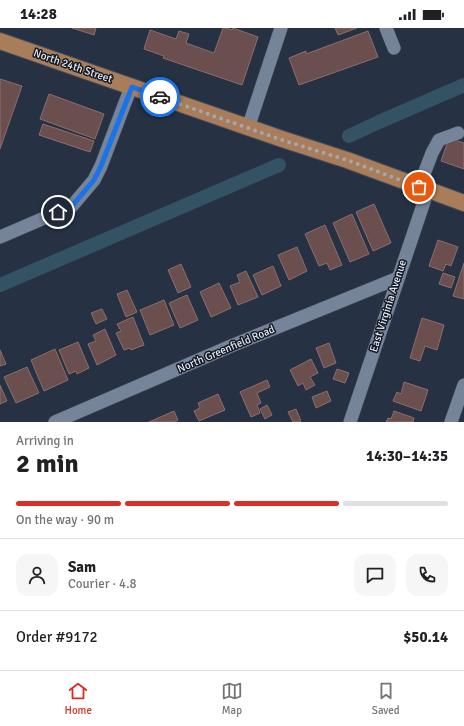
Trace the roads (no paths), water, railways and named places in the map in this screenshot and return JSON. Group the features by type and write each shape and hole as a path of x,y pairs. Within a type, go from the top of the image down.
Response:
{"main road":[{"name":"North 24th Street","path":"0,41 464,203"}],"street":[{"path":"386,28 394,48"},
{"path":"248,128 278,29"},
{"path":"0,237 72,206 94,180 132,87"},
{"name":"East Virginia Avenue","path":"350,422 398,278 432,153 439,140 458,132"},
{"name":"North Greenfield Road","path":"55,422 231,346 398,278"},
{"path":"452,422 464,385"}],"waterway":[{"path":"349,136 464,85"},
{"path":"0,285 279,165"}]}
